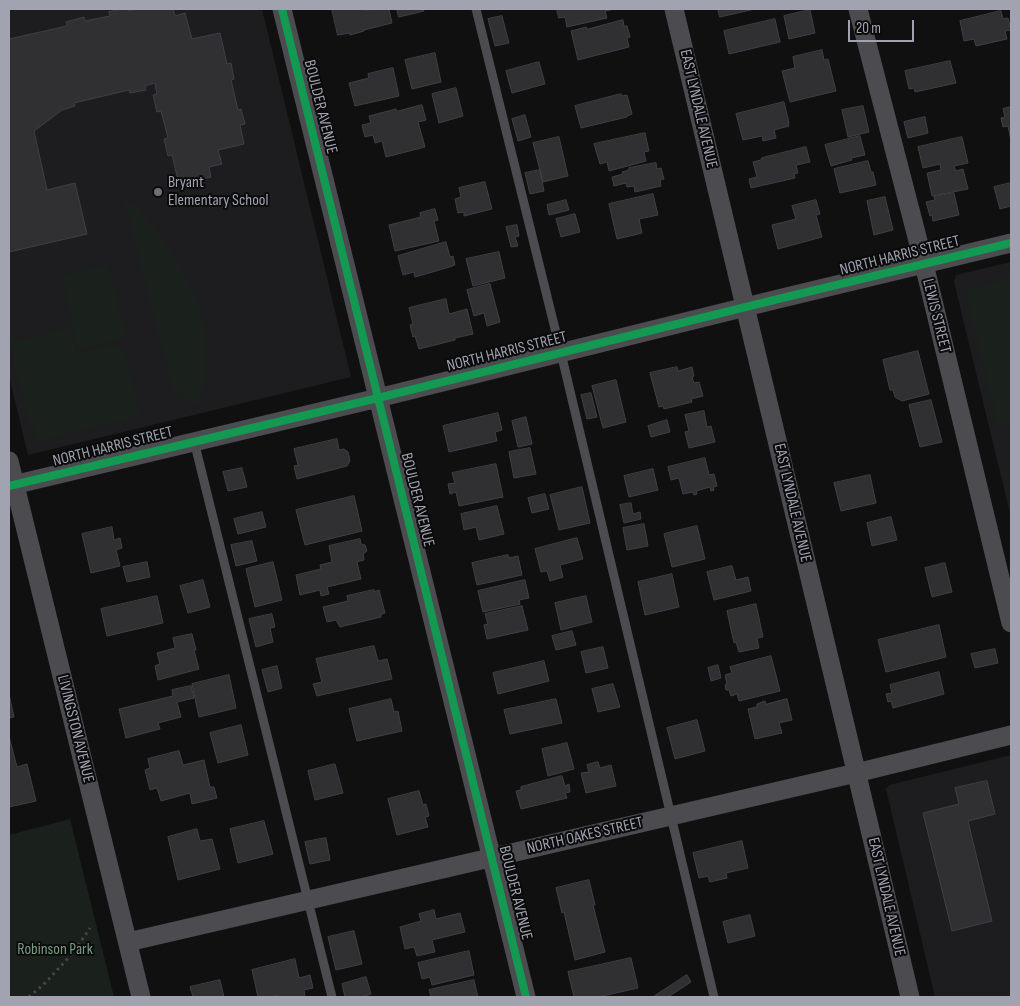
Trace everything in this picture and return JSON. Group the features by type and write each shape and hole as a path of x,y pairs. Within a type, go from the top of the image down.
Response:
{"street":[{"name":"BOULDER AVENUE","path":"282,9 526,997"},
{"name":"EAST LYNDALE AVENUE","path":"674,9 910,997"},
{"name":"LEWIS STREET","path":"858,9 924,264 1011,623"},
{"name":"NORTH HARRIS STREET","path":"12,485 378,398 1011,243"},
{"name":"LIVINGSTON AVENUE","path":"9,461 12,485 141,997"},
{"name":"NORTH OAKES STREET","path":"128,942 856,773 1011,735"}],"lane":[{"path":"476,9 561,353 714,997"},
{"path":"194,441 332,997"}],"path":[{"path":"29,997 73,953 90,928"}],"shaded area":[{"name":"Bryant Elementary School","path":"9,9 262,9 351,377 28,455 9,376"},
{"path":"1011,262 1011,517 954,282 956,275"},
{"path":"1011,755 1011,997 935,997 886,789 889,785"}],"green space":[{"path":"124,199 136,207 151,223 174,256 198,301 205,332 206,381 199,404 192,406 172,388"},
{"path":"109,265 126,338 78,349 61,276"},
{"path":"1011,277 1011,421 998,426 965,290"},
{"path":"70,327 77,353 112,345 123,347 141,416 38,442 33,424 30,425 9,343"},
{"name":"Robinson Park","path":"70,819 114,997 9,997 9,835"}],"building":[{"path":"128,9 128,11 138,9 173,9 175,16 185,13 192,39 220,33 227,64 231,63 234,79 231,80 238,110 241,109 245,124 240,125 244,144 218,150 222,164 209,167 211,177 179,184 172,155 168,156 164,139 168,138 161,111 157,112 153,95 157,94 155,83 145,86 146,90 130,93 129,90 74,103 75,106 62,110 34,131 47,190 75,183 87,234 9,252 9,39 67,26 66,22 84,17 85,21 110,16 109,12"},
{"path":"332,9 389,9 392,23 350,35 350,33 338,35"},
{"path":"397,9 423,9 424,11 399,17"},
{"path":"557,9 615,9 605,11 607,18 567,27 565,17 559,18"},
{"path":"718,9 755,9 720,17"},
{"path":"810,10 815,33 789,39 784,16"},
{"path":"1001,11 1003,19 1008,18 1011,30 1005,31 1007,39 976,46 974,39 964,41 960,21"},
{"path":"502,16 509,43 495,46 488,19"},
{"path":"775,19 780,42 729,54 724,31"},
{"path":"623,20 630,37 627,38 629,47 578,60 571,31"},
{"path":"822,50 824,60 828,59 836,91 790,102 782,71 795,68 793,57"},
{"path":"435,53 441,82 412,89 405,60"},
{"path":"950,61 956,83 915,92 914,88 909,89 905,71"},
{"path":"539,62 545,84 512,93 506,71"},
{"path":"393,68 399,96 355,106 349,83 369,78 368,74"},
{"path":"456,88 463,116 439,123 432,94"},
{"path":"621,94 622,96 627,95 632,114 627,117 581,128 575,106"},
{"path":"784,102 789,126 774,130 776,138 763,141 762,136 743,140 736,114"},
{"path":"422,105 426,120 418,122 425,147 386,157 382,141 375,143 373,135 365,137 362,125 371,123 369,116"},
{"path":"863,106 869,132 848,137 842,110"},
{"path":"1011,107 1011,141 1008,126 1003,127 1001,118 1005,117 1003,109"},
{"path":"525,115 531,137 518,141 512,119"},
{"path":"925,117 928,133 908,138 904,122"},
{"path":"645,133 649,151 644,152 646,161 609,171 607,162 600,164 594,144"},
{"path":"860,136 865,155 831,166 825,145"},
{"path":"559,137 568,176 543,182 533,143"},
{"path":"962,137 968,163 954,166 956,171 963,169 968,189 932,196 927,173 941,170 940,164 923,168 918,147"},
{"path":"806,147 810,162 796,165 798,173 794,174 795,178 751,188 749,179 757,177 753,162"},
{"path":"868,161 876,185 840,193 834,169"},
{"path":"656,163 657,169 661,168 664,179 660,180 661,186 635,192 634,186 627,187 626,183 614,186 612,177 623,174 622,172 629,170 629,168"},
{"path":"540,170 544,191 530,194 525,173"},
{"path":"485,182 492,209 464,216 464,212 458,213 455,199 461,197 459,188"},
{"path":"1011,183 1011,206 1000,209 994,187"},
{"path":"954,193 959,215 933,221 926,202 935,200 934,197"},
{"path":"653,194 658,215 639,219 642,233 617,239 609,204"},
{"path":"885,197 893,230 874,235 867,201"},
{"path":"566,200 569,210 549,215 547,205"},
{"path":"816,200 820,214 816,215 822,237 778,249 772,225 796,219 792,206"},
{"path":"435,209 438,220 434,221 439,241 395,251 389,225 421,217 420,213"},
{"path":"575,214 580,232 561,237 556,219"},
{"path":"517,225 519,236 515,237 518,246 511,247 506,227"},
{"path":"446,242 450,257 453,256 455,265 415,277 414,272 403,275 398,256"},
{"path":"499,252 505,278 473,286 466,259"},
{"path":"490,284 500,322 487,326 484,313 474,316 467,290"},
{"path":"446,299 449,314 467,309 473,334 419,349 410,325 413,324 409,308"},
{"path":"918,351 929,394 902,401 895,397 893,390 890,390 883,360"},
{"path":"677,367 678,371 692,367 694,383 699,382 703,396 691,399 692,402 664,409 663,406 659,407 650,373"},
{"path":"616,380 626,422 603,428 592,386"},
{"path":"591,393 597,417 587,419 581,395"},
{"path":"931,400 942,442 920,447 909,405"},
{"path":"704,411 707,427 711,426 715,442 689,448 685,432 689,431 685,415"},
{"path":"498,413 502,430 495,432 497,441 449,452 443,426"},
{"path":"526,417 532,444 518,447 512,421"},
{"path":"667,420 670,432 651,437 648,426"},
{"path":"337,439 339,450 344,449 348,452 350,461 347,466 297,479 294,466 298,465 294,449"},
{"path":"530,448 536,474 514,478 509,452"},
{"path":"705,458 709,475 714,474 717,486 713,487 714,490 711,491 710,487 696,491 697,494 694,495 693,492 683,494 679,478 671,480 668,467"},
{"path":"496,464 503,497 459,506 456,492 450,494 448,484 455,483 452,473"},
{"path":"242,468 247,487 228,491 223,472"},
{"path":"653,469 658,490 629,497 624,476"},
{"path":"870,475 876,503 841,511 834,483"},
{"path":"582,487 590,523 559,530 550,495"},
{"path":"545,494 549,509 532,513 528,498"},
{"path":"354,496 362,531 305,545 296,510"},
{"path":"631,503 633,514 640,512 641,519 624,523 620,505"},
{"path":"497,506 504,534 479,540 476,527 464,530 461,514"},
{"path":"262,512 266,527 238,534 234,519"},
{"path":"891,517 897,540 872,546 867,523"},
{"path":"644,524 648,546 627,550 623,528"},
{"path":"697,526 705,559 672,567 664,534"},
{"path":"112,527 114,540 120,538 122,548 116,550 120,566 91,573 82,534"},
{"path":"577,538 583,559 560,565 563,577 550,581 547,571 541,572 535,549"},
{"path":"360,539 361,544 365,545 367,551 363,554 364,560 357,562 361,579 327,587 329,594 321,596 320,590 300,595 296,575 321,569 320,565 332,562 329,546"},
{"path":"252,541 257,561 236,566 231,545"},
{"path":"508,555 509,558 518,556 522,575 477,585 472,563"},
{"path":"147,562 150,577 127,582 123,567"},
{"path":"273,562 282,600 255,607 246,569"},
{"path":"945,563 952,592 932,597 925,568"},
{"path":"732,566 736,580 748,577 751,591 714,600 707,572"},
{"path":"672,574 679,607 645,615 638,582"},
{"path":"203,580 210,607 188,613 180,586"},
{"path":"525,580 529,598 519,600 520,604 483,612 478,591"},
{"path":"374,590 374,592 379,590 385,613 381,614 381,617 340,627 336,620 327,622 323,607 348,601 347,596"},
{"path":"157,596 163,623 107,636 101,609"},
{"path":"586,596 592,622 561,630 555,603"},
{"path":"756,604 763,637 757,638 759,648 739,652 736,642 734,643 727,611"},
{"path":"522,606 528,630 487,639 484,625 488,624 485,614"},
{"path":"272,614 275,627 270,628 273,642 256,647 249,619"},
{"path":"939,625 946,657 886,672 878,640"},
{"path":"572,631 576,645 556,650 552,636"},
{"path":"192,634 199,669 158,680 155,666 160,664 157,653 175,648 173,638"},
{"path":"374,646 378,661 387,659 392,679 317,696 313,684 322,682 316,659"},
{"path":"603,647 608,668 586,673 581,652"},
{"path":"995,649 998,663 975,668 971,654"},
{"path":"771,656 780,691 739,701 737,694 731,696 729,690 726,690 725,685 727,684 725,675 732,673 730,667"},
{"path":"544,661 549,681 498,694 493,673"},
{"path":"718,665 721,678 711,681 708,668"},
{"path":"277,666 282,688 268,692 262,670"},
{"path":"939,672 944,694 893,708 891,701 888,702 886,694 892,693 890,685"},
{"path":"229,675 236,708 199,717 192,684"},
{"path":"613,684 620,707 598,712 592,689"},
{"path":"191,686 194,698 177,702 181,717 158,723 160,729 126,738 119,709 173,696 172,690"},
{"path":"9,694 14,717 9,718"},
{"path":"391,699 394,712 398,711 402,731 357,741 349,709"},
{"path":"556,699 562,723 510,734 504,710"},
{"path":"787,699 792,720 779,723 782,733 755,739 748,709 757,707 757,704 765,701 766,704"},
{"path":"697,720 705,751 675,759 667,728"},
{"path":"241,725 248,755 218,763 210,733"},
{"path":"9,736 17,767 27,764 36,801 9,807"},
{"path":"567,743 574,769 548,776 542,749"},
{"path":"179,751 183,765 204,760 210,787 214,787 217,798 192,804 190,793 161,801 157,788 150,790 145,770 150,768 148,759"},
{"path":"598,762 600,768 611,765 616,786 586,793 581,773 589,772 587,765"},
{"path":"335,764 343,793 315,800 308,771"},
{"path":"562,776 565,786 569,784 570,792 565,793 567,798 521,809 516,791 521,790 521,787"},
{"path":"987,781 995,814 968,821 992,921 952,931 923,813 959,804 955,788"},
{"path":"419,791 423,805 426,804 429,816 425,817 428,827 397,835 388,799"},
{"path":"264,821 273,854 238,863 230,829"},
{"path":"197,829 200,841 212,839 220,869 178,880 168,837"},
{"path":"326,838 330,860 310,864 305,842"},
{"path":"742,841 748,868 726,873 727,878 710,882 708,876 699,878 693,853"},
{"path":"589,880 595,905 593,905 605,952 575,960 564,912 562,913 556,888"},
{"path":"434,910 436,919 460,913 465,932 432,940 435,952 417,956 414,947 405,949 400,927 421,921 419,914"},
{"path":"750,915 755,936 728,943 723,922"},
{"path":"354,931 362,964 336,970 328,937"},
{"path":"469,951 474,975 432,985 430,977 422,979 418,963"},
{"path":"631,958 638,988 598,997 574,997 568,972"},
{"path":"295,959 299,978 310,975 313,988 304,990 305,997 279,997 278,995 258,997 252,970"},
{"path":"687,975 691,982 668,997 653,997"},
{"path":"366,977 371,994 361,997 345,997 342,984"},
{"path":"220,980 224,997 193,997 190,987"},
{"path":"474,980 478,997 431,997 429,990"}],"cycle path":[{"path":"282,9 526,997"},
{"path":"9,486 1011,243"}],"place":[{"name":"Bryant Elementary School","path":"158,192"}]}
